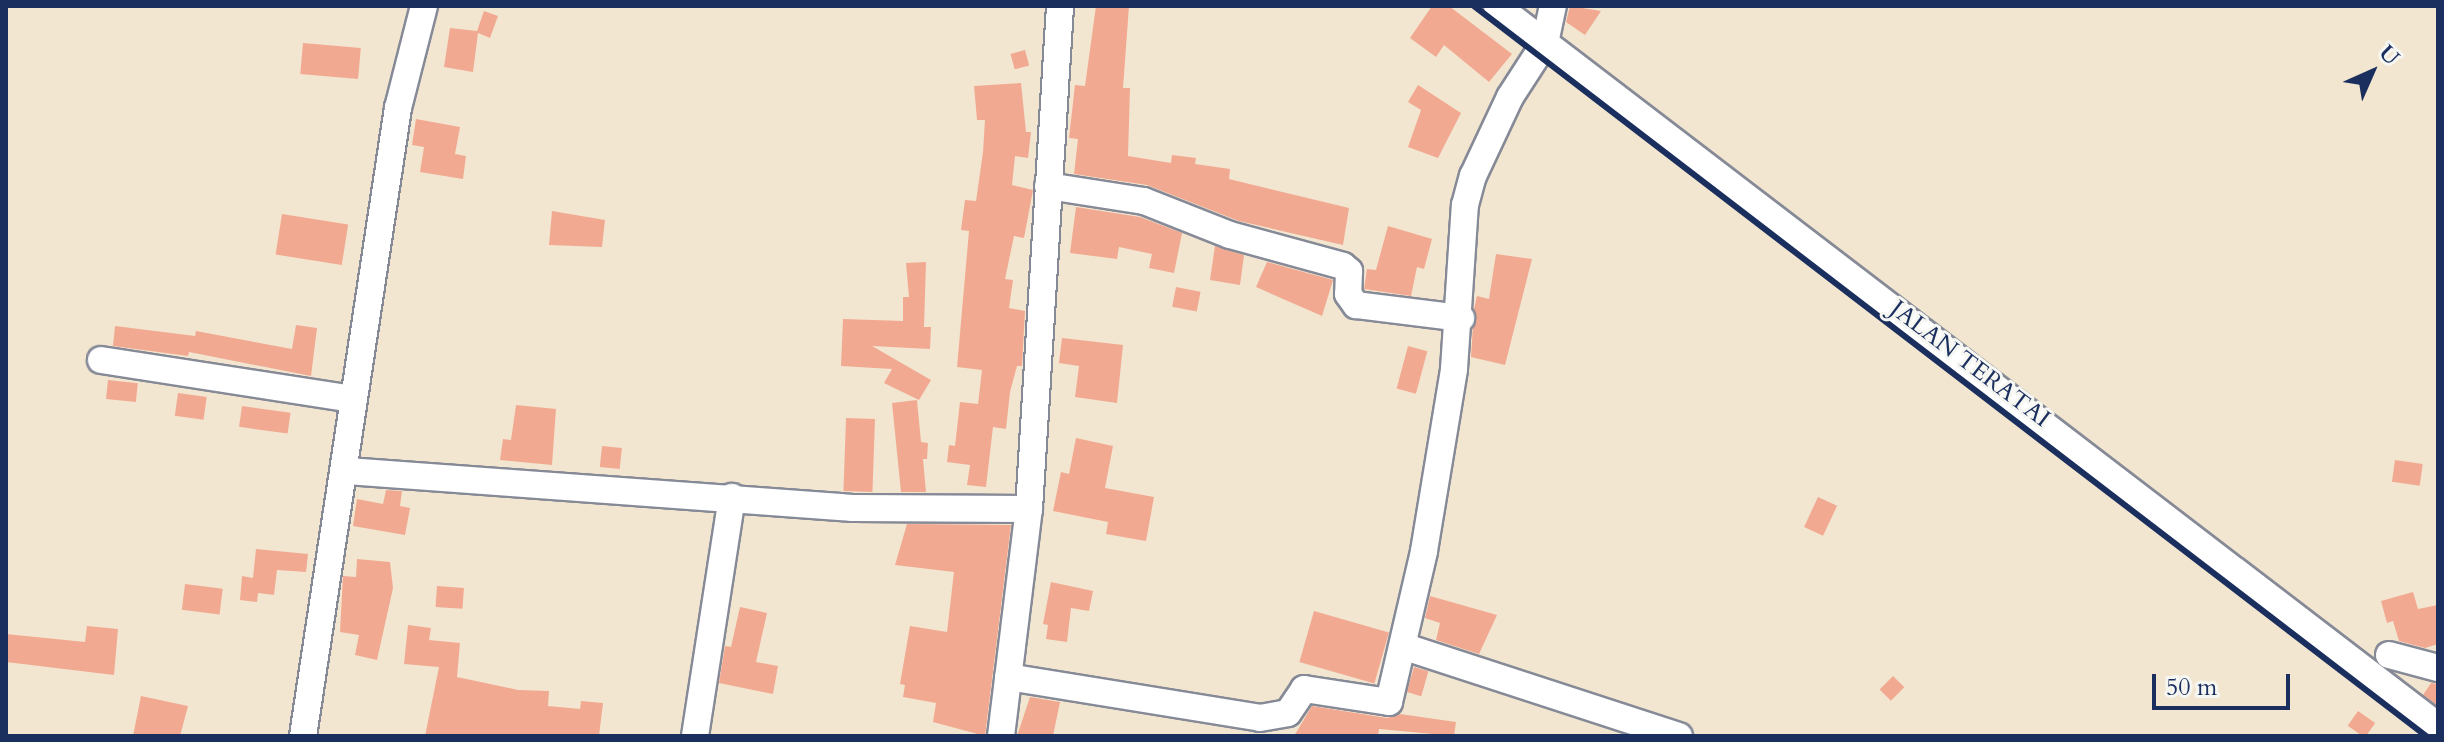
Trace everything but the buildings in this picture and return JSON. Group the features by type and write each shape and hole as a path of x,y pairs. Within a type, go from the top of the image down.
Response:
{"street":[{"path":"303,736 347,471 352,399 398,108 424,6"},
{"path":"1001,736 1029,509 1060,6"},
{"name":"JALAN TERATAI","path":"1497,6 2438,726"},
{"path":"1008,677 1221,714 1279,718 1304,689 1389,702 1405,647 1461,318 1463,218 1473,176 1510,97 1545,43 1553,6"},
{"path":"1048,186 1144,201 1221,232 1343,266 1349,271 1348,294 1356,305 1461,318"},
{"path":"101,360 352,399"},
{"path":"347,471 853,508 1029,509"},
{"path":"695,736 732,497"},
{"path":"1405,647 1679,736"},
{"path":"2389,655 2438,668"}],"railway":[{"path":"1474,6 2426,736"}]}
